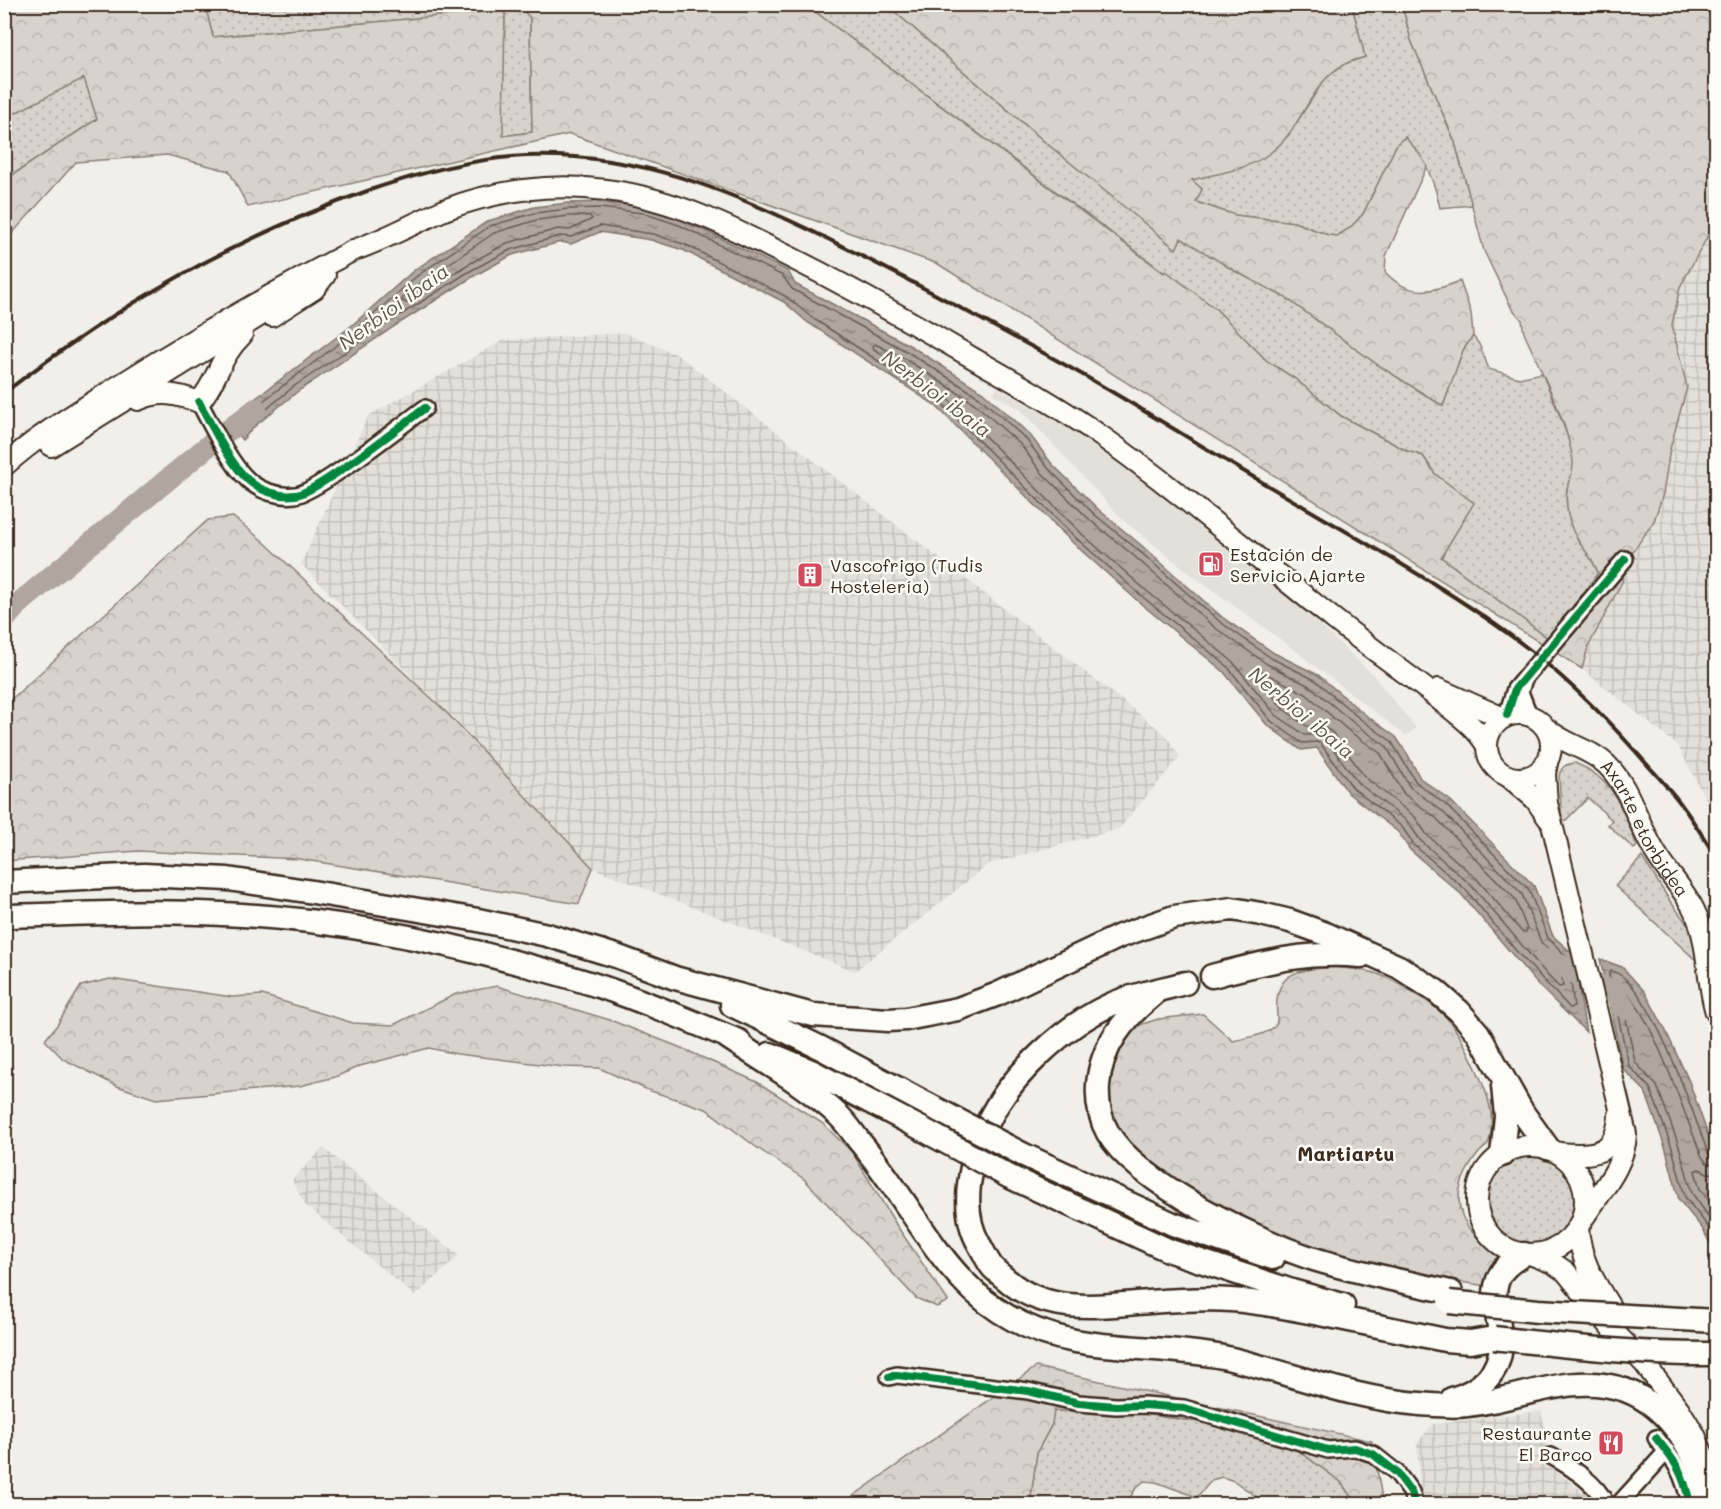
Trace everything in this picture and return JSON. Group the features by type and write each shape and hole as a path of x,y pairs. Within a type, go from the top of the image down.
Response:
{"highway":[{"path":"4,882 144,875 238,881 478,920 547,935 675,978 813,1015 861,1019 906,1019 958,1009 998,994 1095,947 1146,926 1196,913 1232,909 1261,914 1290,921 1326,934 1417,977 1459,1011 1478,1033 1523,1113 1554,1151"},
{"path":"4,916 139,912 213,913 301,921 364,929 468,949 561,975 612,991 813,1072 1008,1176 1170,1251 1292,1291 1446,1334"},
{"path":"1212,976 1297,956 1339,954 1378,958"},
{"path":"675,978 821,1048 1022,1154 1173,1224 1306,1269 1450,1297 1518,1303 1538,1311 1716,1321"},
{"path":"1450,1297 1311,1258 1265,1240 1224,1220 1165,1186 1132,1162 1115,1143 1102,1118 1098,1094 1099,1076 1113,1036 1127,1019 1155,994 1180,985 1111,1004 1075,1024 1047,1047 1025,1070 990,1117 979,1141 972,1167 969,1212 975,1237 993,1268 1019,1291 1040,1299 1067,1306 1100,1307 1206,1299 1232,1300 1446,1334 1590,1349 1716,1354"},
{"path":"726,1036 838,1115 879,1164 932,1245 951,1269 988,1304 1022,1325 1050,1335 1079,1341 1169,1349 1223,1357 1396,1402 1466,1406 1540,1389 1581,1383 1602,1384 1622,1389 1654,1406 1675,1426 1689,1450 1709,1504"},
{"path":"1502,1076 1506,1116 1502,1155"},
{"path":"1433,1404 1463,1396 1478,1388 1491,1376 1497,1364 1501,1345 1495,1308 1497,1284 1505,1268 1526,1254"}],"main road":[{"path":"4,468 21,451 95,401 215,326 354,250 472,200 527,189 584,187 610,190 659,201 701,216 787,255 865,296 1055,405 1102,436 1337,622 1394,663 1464,719 1478,733 1487,747"},
{"path":"4,468 54,444 350,260 368,246"},
{"path":"54,444 74,440 139,399 153,394 171,393 192,400 209,392 211,383 230,346 243,335 314,289 325,275"},
{"path":"192,400 177,385 181,363 187,351 257,308 272,293"},
{"path":"95,401 110,398 166,364 181,363 206,370 211,383"},
{"path":"1394,663 1456,698 1505,716"},
{"path":"1526,1254 1548,1252 1565,1242 1618,1167 1625,1151 1626,1134 1557,837 1547,803 1545,774 1551,743 1547,729 1536,718 1529,715 1517,713 1505,716 1492,728 1487,747 1488,756 1493,765 1540,804 1557,837"},
{"name":"Axarte etorbidea","path":"1547,729 1561,739 1599,758 1622,784 1654,852 1684,893 1695,913 1701,930 1716,1012"},
{"path":"1508,776 1515,778 1530,776 1537,773 1560,749 1579,747"},
{"path":"1618,1101 1617,1130 1610,1144 1604,1149 1586,1155 1524,1146 1502,1155 1491,1163 1484,1174 1478,1192 1479,1212 1483,1224 1500,1244 1553,1263 1566,1272 1679,1409 1695,1435 1716,1491"},
{"path":"1554,1151 1574,1167 1583,1184 1586,1197 1585,1210 1579,1225 1580,1247 1588,1271 1644,1364"}],"street":[{"path":"192,400 248,480 265,491 297,496 308,491 425,408"},
{"path":"1505,716 1515,689 1625,559"},
{"path":"1524,679 1520,692 1529,715"},
{"path":"889,1377 897,1375 1028,1391 1079,1403 1184,1408 1328,1450 1354,1448 1373,1454 1397,1473 1411,1492 1415,1504"},
{"path":"1656,1438 1678,1466 1684,1479 1690,1504"},
{"path":"1619,1504 1666,1451"},
{"path":"1551,1456 1592,1485 1606,1504"}],"shaded area":[{"path":"1716,221 1716,819 1678,746 1582,669 1588,647 1628,559 1654,521 1663,494 1670,449 1687,387 1672,325 1680,287"},
{"path":"625,333 678,355 1165,734 1180,757 1119,829 989,864 855,971 593,868 478,760 443,709 301,564 368,416 504,340"},
{"name":"Estación de Servicio Ajarte","path":"997,388 1059,422 1110,455 1152,487 1308,614 1372,674 1416,728 1406,736 1280,639 1201,582 1124,521 1020,409 993,394"},
{"path":"323,1148 459,1256 415,1296 305,1205 292,1180"},
{"path":"1541,1411 1552,1468 1586,1494 1594,1504 1421,1504 1417,1443 1433,1424"}],"green space":[{"path":"564,4 806,5 1164,273 1166,271 1216,309 1267,361 1294,378 1341,416 1407,451 1423,456 1435,474 1474,503 1441,557 1549,639 1598,573 1574,532 1568,516 1567,490 1573,465 1570,447 1553,397 1524,333 1522,320 1511,307 1484,251 1455,142 1411,40 1402,5 1716,5 1716,221 1680,287 1672,325 1687,387 1670,449 1663,494 1654,521 1628,559 1622,582 1588,647 1582,669 938,264 570,134 248,207 229,171 167,155 76,162 5,239 5,180 97,119 84,78 5,118 5,5 205,5 213,37 505,10 503,136 532,132 530,18 522,9"},
{"path":"205,5 564,5 523,9 530,18 532,132 502,136 505,10 213,37"},
{"path":"806,5 887,5 1045,142 1176,248 1181,237 1235,271 1286,298 1378,365 1443,406 1463,350 1473,336 1479,344 1489,369 1519,378 1542,373 1571,446 1574,466 1566,494 1570,520 1577,538 1598,573 1549,639 1441,557 1473,503 1435,474 1423,456 1407,451 1341,416 1294,378 1267,361 1216,309"},
{"path":"887,5 1352,5 1365,57 1345,64 1331,73 1313,95 1290,132 1270,153 1243,167 1192,180 1202,189 1196,202 1235,215 1294,222 1328,235 1337,236 1350,228 1363,214 1397,144 1405,137 1427,166 1386,256 1385,272 1402,286 1411,289 1430,290 1460,281 1471,313 1473,336 1463,350 1443,406 1378,365 1286,298 1235,271 1181,238 1176,249 1045,142"},
{"path":"1352,5 1402,5 1411,40 1455,142 1472,205 1440,208 1428,170 1405,137 1397,144 1363,214 1350,228 1337,236 1328,235 1294,222 1235,215 1196,202 1202,189 1191,180 1241,168 1288,136 1324,80 1344,64 1365,57"},
{"path":"84,77 97,119 5,180 5,118"},
{"path":"233,517 263,541 443,709 593,868 579,904 299,859 138,851 5,861 5,705 208,520"},
{"path":"1575,763 1599,778 1615,797 1637,846 1634,849 1608,825 1612,820 1588,798 1562,824 1559,776 1564,766"},
{"path":"1642,857 1694,933 1698,962 1615,886"},
{"path":"1331,967 1371,972 1388,979 1431,1004 1445,1016 1468,1052 1485,1091 1492,1124 1488,1143 1467,1170 1462,1181 1459,1199 1460,1209 1468,1227 1503,1259 1487,1286 1384,1271 1265,1231 1158,1169 1122,1139 1106,1109 1111,1063 1123,1041 1140,1025 1158,1019 1203,1014 1233,1041 1260,1035 1276,1025 1277,1001 1283,982 1298,972"},
{"path":"110,979 232,997 262,995 353,1023 393,1025 456,994 497,986 610,1020 679,1047 757,1082 822,1123 852,1152 897,1226 948,1301 937,1307 916,1298 804,1179 756,1147 706,1109 648,1090 599,1068 564,1067 457,1054 429,1048 360,1066 335,1077 300,1086 156,1099 117,1086 63,1059 45,1040 81,986"},
{"path":"1531,1155 1548,1158 1563,1168 1573,1183 1576,1200 1573,1217 1563,1232 1548,1242 1531,1245 1514,1242 1499,1232 1489,1217 1486,1200 1489,1183 1499,1168 1514,1158"},
{"path":"1036,1367 1372,1441 1383,1504 1356,1504 1341,1482 1300,1452 1263,1435 1227,1426 1131,1412 1054,1411 1052,1424 1037,1452 1030,1504 842,1504"},
{"path":"1053,1411 1131,1412 1227,1426 1263,1435 1300,1452 1341,1482 1356,1504 1267,1504 1234,1481 1222,1477 1212,1480 1197,1497 1156,1482 1144,1481 1136,1488 1126,1504 1030,1504 1037,1452 1052,1424"}],"water":[{"path":"601,202 645,207 681,219 788,271 795,284 909,345 983,392 1030,435 1052,464 1099,510 1222,617 1274,653 1318,675 1396,737 1420,778 1451,801 1534,886 1553,936 1573,954 1586,1032 1539,986 1461,894 1410,850 1398,832 1348,793 1317,748 1301,750 1267,725 1223,671 1140,603 1073,543 935,405 807,322 784,302 683,250 651,240 600,232 571,244 561,242 512,255 398,324 297,392 255,426 242,440 227,420 350,327 413,271 488,221 534,207"},
{"path":"1600,959 1622,967 1645,992 1689,1081 1716,1158 1716,1255 1702,1228 1679,1200 1666,1150 1645,1091 1623,1069"}],"waterway":[{"name":"Nerbioi ibaia","path":"4,620 16,606 208,446 256,409"},
{"name":"Nerbioi ibaia","path":"1549,959 1614,993 1626,1009"}],"railway":[{"path":"4,393 90,331 179,276 271,230 370,190 466,163 526,156 566,156 605,160 679,177 751,203 911,281 1134,405 1463,603 1530,650 1593,706 1672,792 1716,857"}],"cycle path":[{"path":"199,402 221,443 241,473 264,490 289,495 305,492 321,483 425,408"},
{"path":"1507,715 1515,689 1625,559"},
{"path":"889,1377 897,1375 1028,1391 1079,1403 1184,1408 1328,1450 1355,1448 1373,1454 1397,1473 1411,1492 1415,1504"},
{"path":"1656,1438 1678,1469 1690,1504"}],"place":[{"name":"Estación de Servicio Ajarte","path":"1211,564"},
{"name":"Vascofrigo (Tudis Hostelería)","path":"810,575"},
{"name":"Restaurante El Barco","path":"1611,1443"}],"district":[{"name":"Martiartu","path":"1346,1153"}]}
